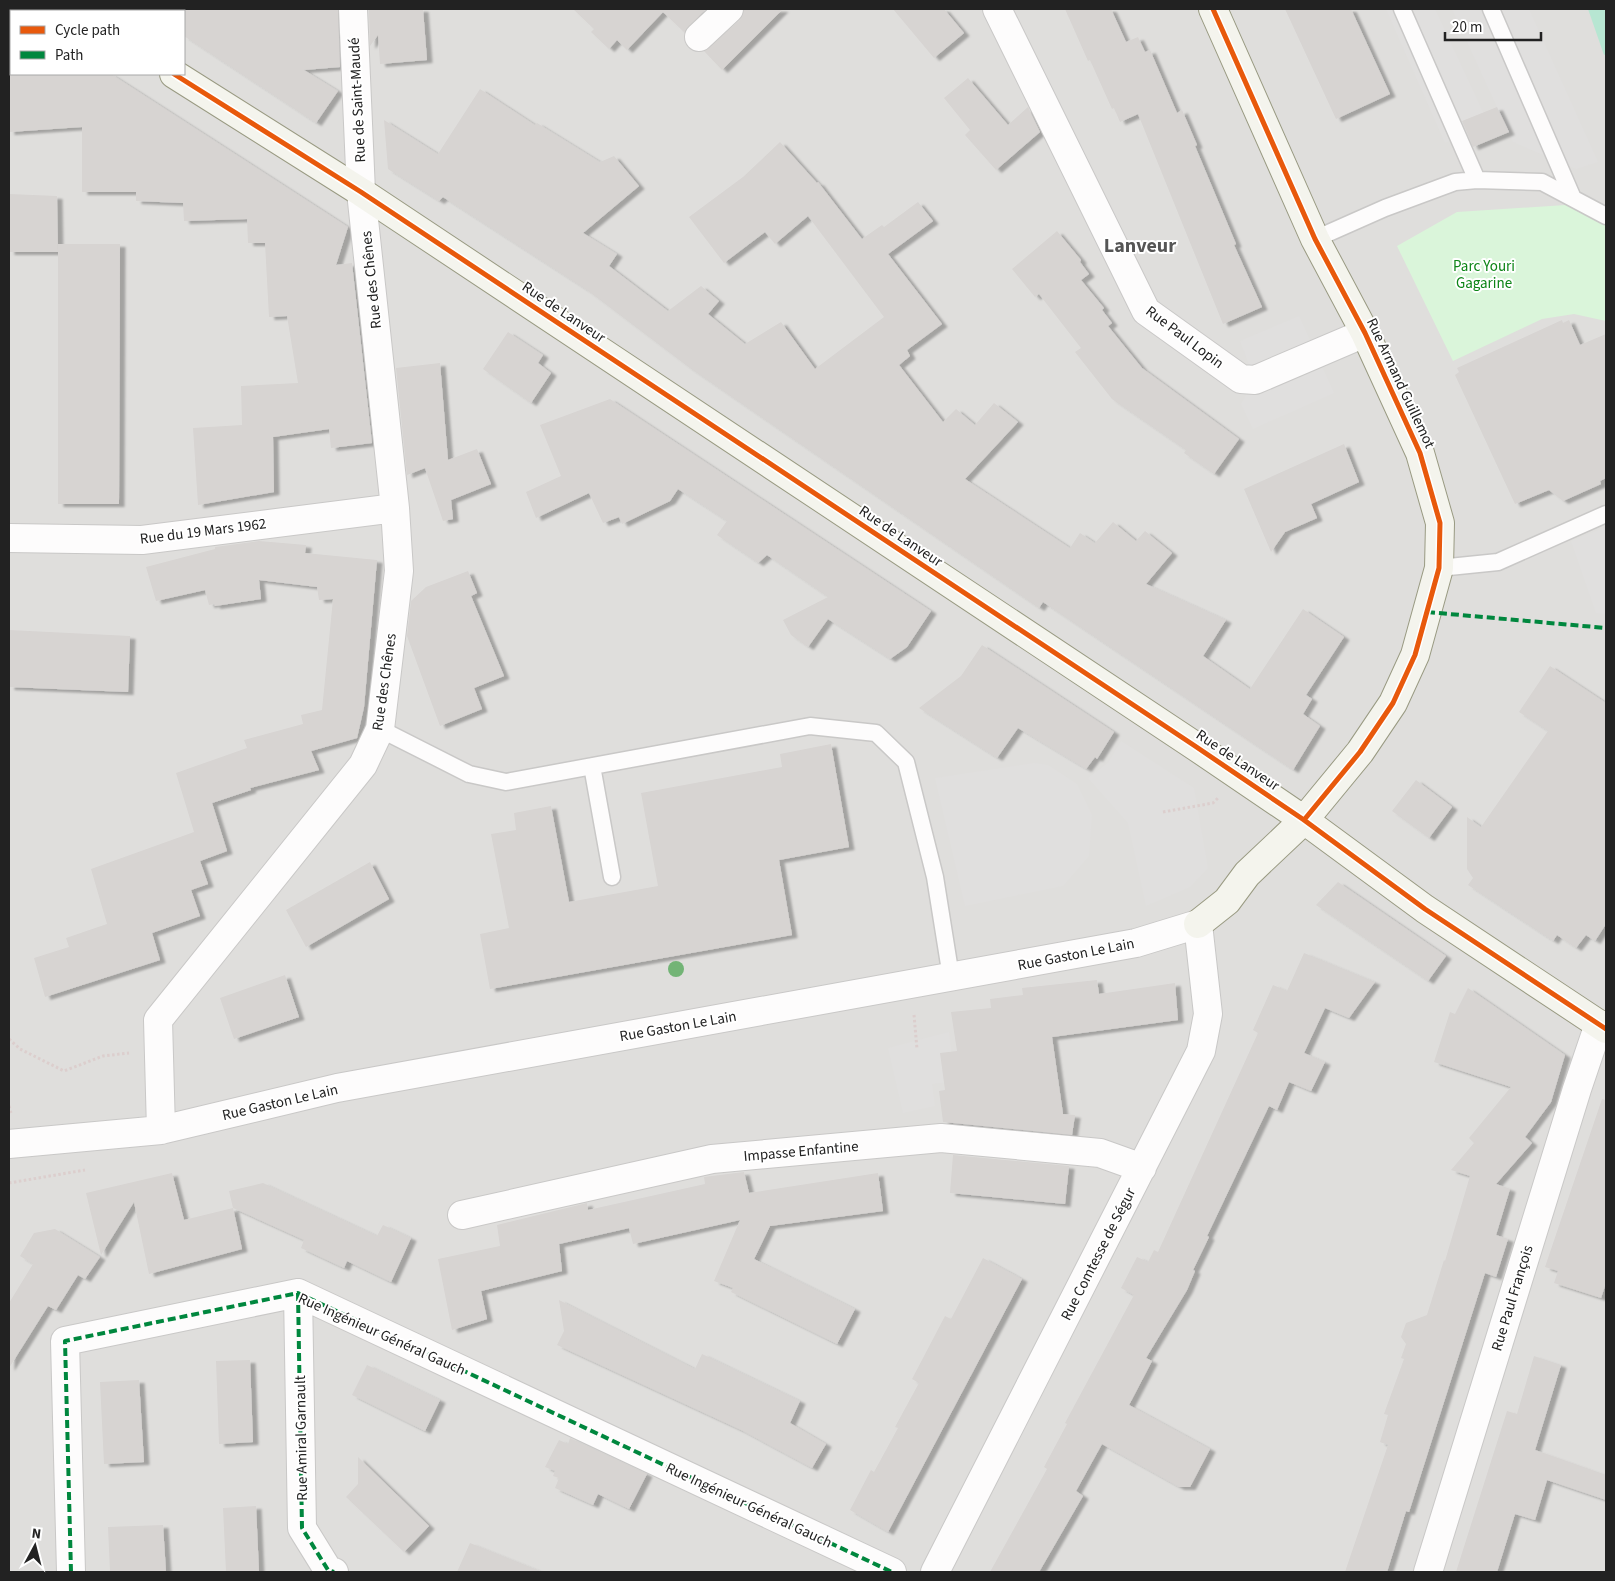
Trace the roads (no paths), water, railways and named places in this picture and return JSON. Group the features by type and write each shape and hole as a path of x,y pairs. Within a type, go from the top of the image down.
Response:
{"street":[{"name":"Rue de Saint-Maudé","path":"353,9 361,192"},
{"path":"699,37 729,9"},
{"name":"Rue Paul Lopin","path":"997,9 1146,311 1241,379 1255,380 1365,333"},
{"name":"Rue Armand Guillemot","path":"1213,9 1316,239 1365,333 1420,453 1432,488 1440,523 1439,568 1415,655 1393,703 1360,752 1304,820"},
{"name":"Rue de Lanveur","path":"176,75 361,192 1239,776 1304,820 1424,909 1603,1027"},
{"name":"Rue des Chênes","path":"161,1130 158,1020 363,764 380,729 399,571 396,508 361,192"},
{"name":"Rue du 19 Mars 1962","path":"9,538 142,540 396,508"},
{"name":"Rue Gaston Le Lain","path":"9,1144 161,1130 337,1088 1136,944 1198,924 1227,902 1247,874 1304,820"},
{"name":"Rue Comtesse de Ségur","path":"935,1572 1202,1051 1208,1014 1198,924"},
{"name":"Rue Paul François","path":"1428,1572 1576,1089 1603,1027"},
{"name":"Impasse Enfantine","path":"462,1215 712,1159 941,1138 1100,1153 1142,1168"},
{"name":"Rue Ingénieur Général Gauch","path":"71,1572 65,1341 298,1293 892,1572"},
{"name":"Rue Amiral Garnault","path":"298,1293 302,1528 328,1570 334,1572"}],"lane":[{"path":"1402,9 1477,180"},
{"path":"1491,9 1572,196"},
{"path":"1316,239 1385,208 1446,185 1477,180 1531,180 1542,182 1572,196 1606,216"},
{"path":"1439,568 1498,562 1606,514"},
{"path":"380,729 469,774 506,782 810,726 876,733 906,762 935,876 951,977"},
{"path":"592,766 612,877"}],"district":[{"name":"Lanveur","path":"1140,245"}],"park label":[{"name":"Parc Youri Gagarine","path":"1484,274"}]}
